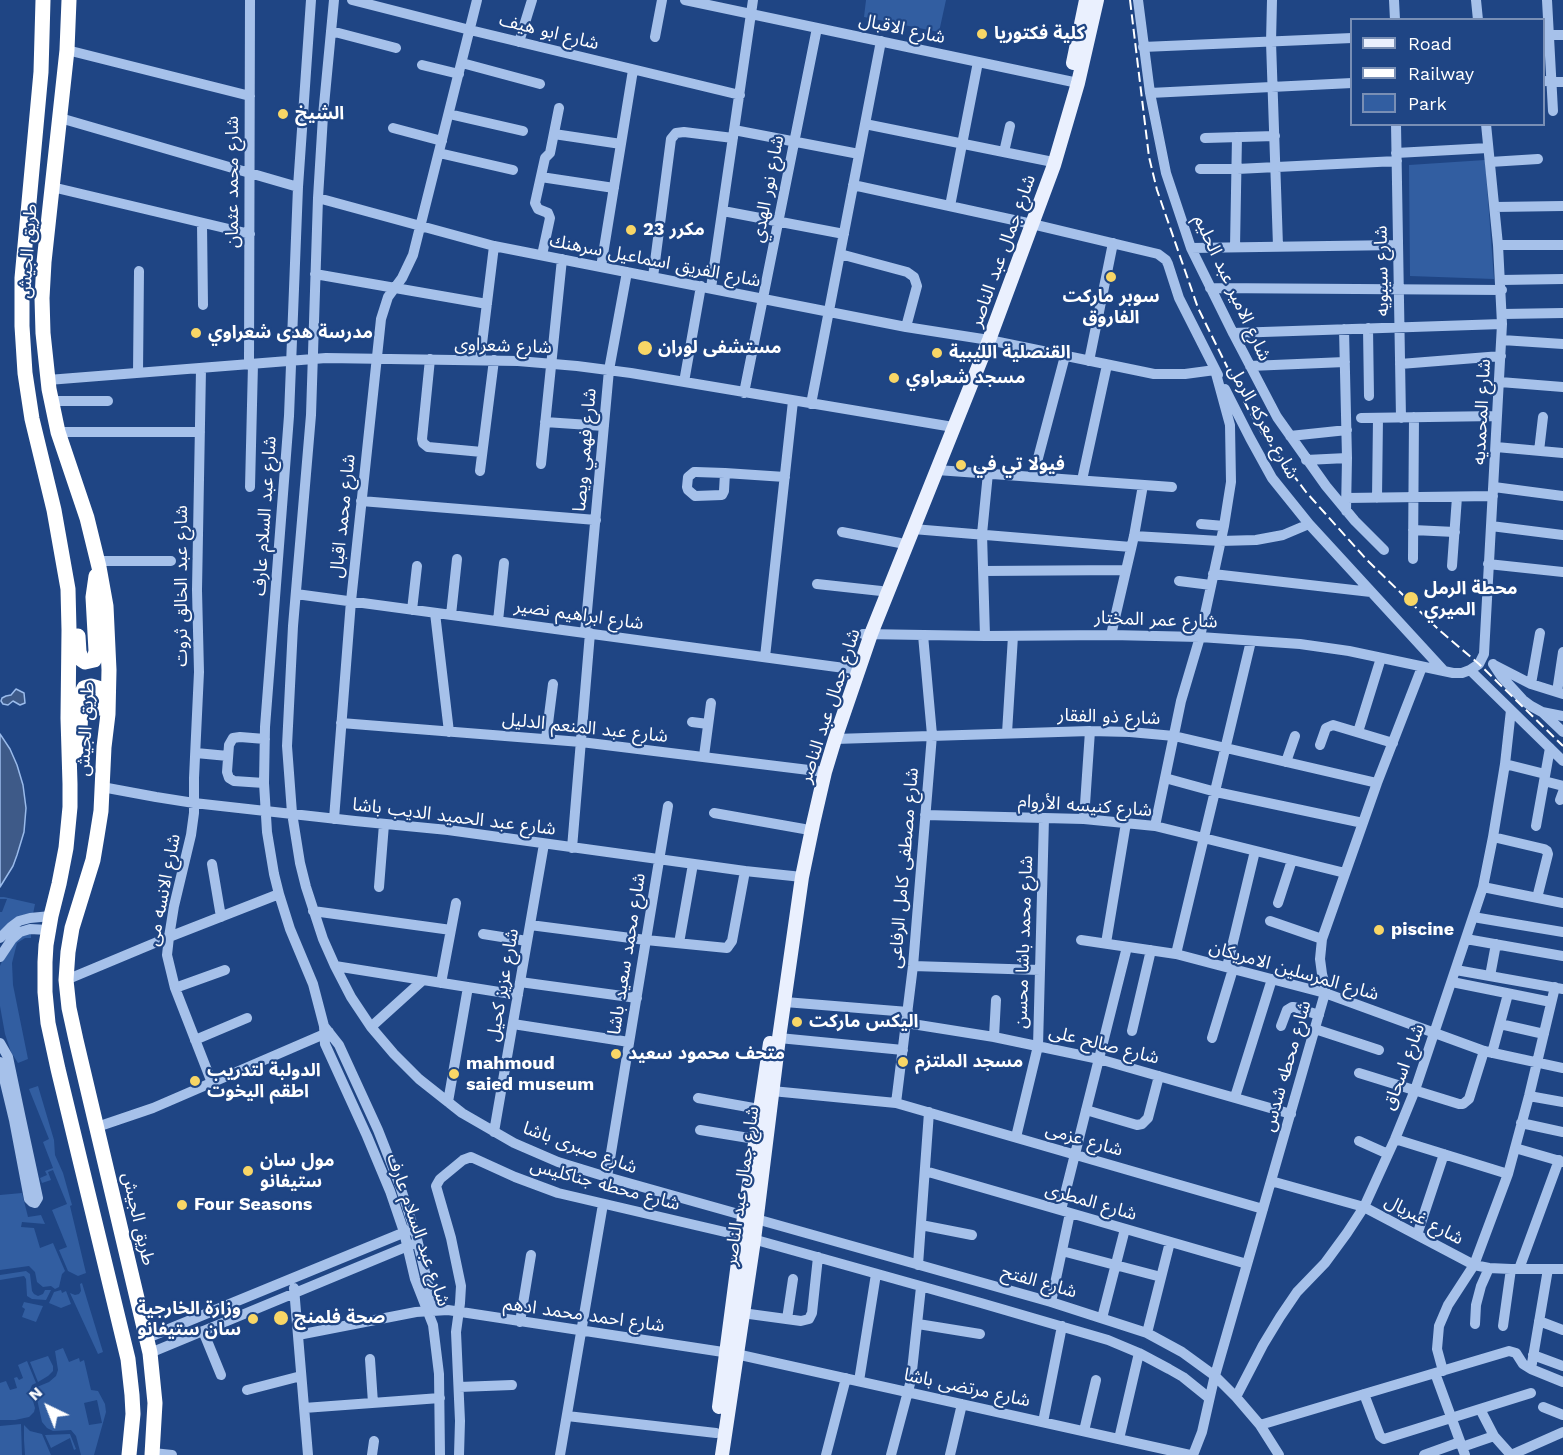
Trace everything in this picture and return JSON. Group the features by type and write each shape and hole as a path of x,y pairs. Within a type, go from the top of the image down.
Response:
{"highway":[{"name":"طريق الجيش","path":"43,0 42,61 22,278 22,326 25,373 32,419 56,520 68,589 68,764 70,778 66,848 49,923 44,977 48,1023 58,1070 128,1359 133,1414 129,1455"},
{"name":"طريق الجيش","path":"69,0 68,50 44,262 43,333 51,401 58,432 87,518 99,564 105,606 109,670 108,714 97,836 93,860 72,928 66,980 76,1040 148,1346 155,1403 152,1454"},
{"path":"68,589 76,615 80,657 85,662 90,662 96,657 93,597 99,564"},
{"path":"68,764 80,736 82,693 88,686 96,687 99,691 99,729 104,747"}],"main road":[{"name":"شارع جمال عبد الناصر","path":"750,1218 772,1091 804,829 881,591 950,427 1054,165 1073,82 1086,0"},
{"name":"شارع جمال عبد الناصر","path":"1030,223 1098,0"},
{"name":"شارع جمال عبد الناصر","path":"867,634 913,529 950,427"},
{"name":"شارع جمال عبد الناصر","path":"722,1455 731,1353 742,1313 759,1109 799,877 821,772 835,739 854,669"},
{"name":"شارع جمال عبد الناصر","path":"713,1455 748,1238"}],"street":[{"name":"شارع محمد عثمان","path":"250,0 250,487"},
{"name":"شارع عبد السلام عارف","path":"310,0 298,187 288,428 265,739 265,810 270,853 279,894 290,929 313,984 326,1031 328,1052 409,1230 413,1244 415,1279 430,1311 434,1333 440,1398 440,1455"},
{"name":"شارع عبد السلام عارف","path":"334,0 318,198 314,359 290,661 287,746 292,813 300,863 313,910 334,966 351,998"},
{"name":"شارع ابو هيف","path":"352,0 740,95"},
{"name":"شارع محمد اقبال","path":"334,819 351,602 383,309 408,267 477,0"},
{"path":"519,42 531,0"},
{"path":"655,37 662,0"},
{"path":"684,382 723,211 753,0"},
{"name":"شارع الامير عبد الحليم","path":"1138,0 1149,93 1166,173 1191,248 1277,417 1306,460 1346,511 1384,550"},
{"path":"1272,0 1271,42 1278,246"},
{"path":"1394,0 1395,18"},
{"path":"1476,0 1478,18"},
{"path":"1546,0 1553,82 1553,111"},
{"name":"شارع الاقبال","path":"691,1 1073,82"},
{"name":"شارع نور الهدي","path":"744,393 817,28"},
{"path":"331,31 396,48"},
{"path":"1549,34 1563,34"},
{"path":"1143,47 1350,38"},
{"path":"811,404 881,41"},
{"path":"68,50 250,96"},
{"path":"950,206 978,62"},
{"path":"422,65 460,69 540,84"},
{"path":"601,267 633,70"},
{"path":"1149,93 1350,83"},
{"path":"542,255 550,218 548,213 538,209 535,205 544,158 550,154 559,108"},
{"path":"449,114 524,131"},
{"path":"60,118 298,187"},
{"path":"865,124 1048,161"},
{"path":"1004,152 1010,126"},
{"name":"شارع سيبويه","path":"1396,126 1401,418"},
{"name":"شارع المحمديه","path":"1484,654 1503,319 1486,126"},
{"path":"393,128 442,141"},
{"path":"653,277 671,139 676,134 684,132 734,134 859,154"},
{"path":"554,134 621,144"},
{"path":"1205,138 1275,136"},
{"path":"1236,247 1237,137"},
{"path":"1200,169 1276,167 1488,148"},
{"path":"439,153 513,170"},
{"path":"1490,162 1538,159"},
{"path":"541,177 614,188"},
{"path":"853,185 1113,243 1089,361"},
{"path":"52,187 250,234"},
{"name":"شارع الفريق اسماعيل سرهنك","path":"318,198 494,246 906,327 985,340 1154,374 1185,374 1215,369"},
{"path":"1495,207 1563,206"},
{"path":"723,211 844,234"},
{"path":"202,224 203,305"},
{"name":"شارع معركه الرمل","path":"1113,243 1154,253 1166,260 1179,298 1272,478 1309,524 1444,671"},
{"path":"1191,248 1398,245"},
{"path":"1498,245 1563,245"},
{"path":"480,360 494,246"},
{"path":"840,254 907,272 914,277 916,286 906,327"},
{"path":"541,464 562,259"},
{"path":"138,373 139,271"},
{"name":"شارع فهمي ويصا","path":"572,848 609,370 627,272"},
{"path":"315,274 487,304"},
{"path":"1210,288 1399,288 1501,285 1563,279"},
{"path":"1233,333 1400,327 1563,313"},
{"path":"1368,328 1369,396"},
{"path":"1344,329 1347,430 1346,511"},
{"path":"1502,340 1563,344"},
{"path":"1033,477 1065,356"},
{"path":"1400,364 1501,356"},
{"name":"شارع شعراوى","path":"48,380 314,359 494,360 609,370 950,427"},
{"path":"430,359 423,443 428,447 482,452"},
{"path":"480,471 494,360"},
{"path":"1250,366 1345,362"},
{"path":"1082,480 1107,365"},
{"name":"شارع عبد الخالق ثروت","path":"194,803 199,672 197,590 201,369"},
{"path":"1155,826 1182,701 1200,637 1231,482 1230,425 1215,369"},
{"path":"1500,382 1563,387"},
{"path":"51,401 108,401"},
{"path":"765,657 793,401"},
{"path":"1361,418 1497,416"},
{"path":"1413,559 1414,417"},
{"path":"1539,451 1543,417"},
{"path":"1377,498 1378,418"},
{"path":"545,422 604,426"},
{"path":"1290,436 1347,430"},
{"path":"58,432 200,432"},
{"path":"1496,447 1563,453"},
{"path":"1306,460 1347,458"},
{"path":"936,470 1172,487"},
{"path":"725,473 785,477"},
{"path":"985,636 982,534 988,473"},
{"path":"1111,634 1143,485"},
{"path":"1346,498 1457,497 1494,492 1563,496"},
{"path":"1452,566 1457,497"},
{"path":"361,501 596,520"},
{"path":"1202,524 1224,525"},
{"path":"913,529 1132,542 1221,541 1265,538 1309,524"},
{"path":"1491,526 1563,536"},
{"path":"1413,530 1455,532"},
{"path":"842,532 900,543"},
{"path":"451,615 457,559"},
{"path":"99,564 171,561"},
{"path":"498,621 504,563"},
{"path":"1488,564 1563,572"},
{"path":"412,610 417,566"},
{"path":"983,571 1126,570"},
{"path":"1179,582 1212,580 1371,592"},
{"path":"817,584 881,591"},
{"name":"شارع ابراهيم نصير","path":"296,594 854,669"},
{"path":"435,613 449,732"},
{"path":"1531,684 1540,633"},
{"name":"شارع عمر المختار","path":"867,634 985,636 1111,634 1251,640 1349,651 1444,671"},
{"name":"شارع مصطفى كامل الرفاعى","path":"896,1103 914,966 932,735 923,635"},
{"path":"1007,733 1013,636"},
{"path":"1176,954 1251,640"},
{"path":"1493,664 1531,684 1560,692 1563,652"},
{"path":"1444,671 1462,673 1470,670 1479,664 1484,654 1523,700 1542,711 1563,716"},
{"path":"1523,657 1536,660"},
{"path":"1358,732 1381,658"},
{"name":"شارع محطه شدس","path":"1192,1455 1202,1432 1215,1376 1326,993 1320,959 1322,939 1377,783 1422,667"},
{"path":"1470,670 1563,761"},
{"path":"546,740 553,684"},
{"path":"704,756 711,703"},
{"name":"شارع اسحاق","path":"1236,1397 1280,1317 1297,1292 1336,1248 1364,1207 1415,1090 1484,887 1505,764 1511,710"},
{"path":"1542,711 1563,732"},
{"path":"692,722 708,724"},
{"name":"شارع عبد المنعم الدليل","path":"341,723 581,742 821,772"},
{"path":"1320,745 1326,728 1330,725 1393,743"},
{"path":"1084,819 1090,731"},
{"name":"شارع ذو الفقار","path":"835,739 1090,731 1130,732 1174,736 1377,783"},
{"path":"1286,762 1295,736"},
{"path":"264,783 231,780 227,772 229,745 233,738 265,739"},
{"path":"1536,825 1550,748"},
{"path":"195,753 228,756"},
{"path":"1505,764 1563,786"},
{"path":"1165,778 1216,792 1363,823"},
{"name":"شارع عبد الحميد الديب باشا","path":"102,787 194,803 448,830 745,872 799,877"},
{"name":"شارع الانسه مى","path":"194,803 193,824 167,955 175,988 212,1083"},
{"name":"شارع محمد سعيد باشا","path":"607,1177 668,806"},
{"path":"714,813 804,829"},
{"name":"شارع كنيسه الأروام","path":"925,815 1084,819 1155,826 1345,873"},
{"name":"شارع محمد باشا محسن","path":"1016,1137 1038,1046 1044,818"},
{"path":"1106,943 1126,822"},
{"path":"379,887 384,824"},
{"path":"1493,837 1547,850 1537,898"},
{"name":"شارع عزيز كحيل","path":"494,1132 544,844"},
{"path":"1212,1038 1230,968 1255,850"},
{"path":"1278,903 1292,860"},
{"path":"212,864 221,917"},
{"path":"679,943 693,864"},
{"path":"530,925 727,948 732,941 745,872"},
{"path":"1484,887 1563,903"},
{"path":"66,980 279,894"},
{"path":"441,983 456,903"},
{"path":"313,910 451,930"},
{"path":"1473,917 1563,932"},
{"path":"1,953 5,937 11,927 24,920 49,923"},
{"path":"1270,921 1322,939"},
{"path":"483,934 527,941"},
{"path":"1466,939 1563,956"},
{"name":"شارع المرسلين الامريكان","path":"1081,940 1176,954 1326,993 1488,1052 1563,1068"},
{"path":"1490,976 1496,944"},
{"path":"1051,1302 1062,1251 1075,1154 1127,947"},
{"path":"1132,1031 1151,950"},
{"path":"334,966 518,995"},
{"path":"914,966 1040,970"},
{"path":"175,988 225,970"},
{"path":"1456,970 1559,988 1551,1002 1508,1174 1474,1265 1448,1305 1439,1326 1437,1348 1439,1372 1462,1448"},
{"path":"1235,1097 1272,979"},
{"path":"371,1027 423,980"},
{"path":"520,982 637,998"},
{"path":"1452,982 1551,1002"},
{"path":"448,1102 468,987"},
{"path":"1359,1073 1459,1104 1466,1102 1500,1024 1508,994"},
{"name":"شارع صبرى باشا","path":"351,998 371,1027 419,1079 448,1102 494,1132 536,1153 607,1177 750,1218"},
{"path":"994,1037 996,1000"},
{"name":"شارع صالح على","path":"784,1002 907,1017 1099,1059 1291,1113"},
{"path":"1281,1026 1287,1010 1292,1007 1319,1015"},
{"path":"195,1040 247,1018"},
{"path":"513,1024 629,1042"},
{"path":"1500,1024 1544,1034"},
{"path":"1315,1029 1379,1050"},
{"path":"97,1127 153,1108 326,1031"},
{"path":"779,1038 903,1050"},
{"path":"0,1043 8,1056 38,1198 34,1203 29,1199 0,1062"},
{"path":"1086,1110 1137,1125 1142,1124 1148,1118 1159,1076"},
{"name":"شارع عزمى","path":"772,1091 896,1103 1263,1209"},
{"path":"1529,1096 1563,1102"},
{"path":"698,1098 759,1109"},
{"path":"918,1265 929,1112"},
{"path":"1521,1123 1563,1132"},
{"path":"700,1130 755,1139"},
{"path":"1395,1139 1508,1174"},
{"path":"1359,1141 1388,1154"},
{"path":"1503,1326 1515,1269 1561,1161 1515,1148"},
{"path":"1417,1235 1444,1154"},
{"name":"شارع محطه جناكليس","path":"436,1183 463,1160 471,1157 536,1186 558,1193 748,1238"},
{"name":"شارع المطرى","path":"925,1171 1247,1264"},
{"name":"شارع غبريال","path":"1271,1181 1364,1207 1474,1265 1489,1268 1563,1269"},
{"name":"شارع عبد السلام عارف","path":"436,1183 458,1270 461,1294 456,1342 459,1387 459,1455"},
{"path":"560,1455 603,1204"},
{"name":"شارع الفتح","path":"750,1218 1051,1302 1148,1333 1182,1352 1215,1376 1260,1425 1279,1455"},
{"path":"921,1225 972,1235"},
{"path":"1102,1318 1125,1229"},
{"path":"148,1346 294,1278 409,1230"},
{"name":"شارع الفتح","path":"748,1238 1108,1340 1139,1353 1184,1377 1209,1398"},
{"path":"1148,1333 1170,1242"},
{"path":"148,1346 203,1330 413,1244"},
{"path":"1062,1251 1161,1277"},
{"path":"520,1322 531,1255"},
{"path":"742,1313 804,1321 811,1316 818,1257"},
{"path":"1475,1324 1476,1305 1489,1268"},
{"path":"1531,1369 1548,1269"},
{"path":"859,1381 876,1274"},
{"path":"294,1278 308,1455"},
{"path":"787,1319 793,1279"},
{"path":"891,1455 909,1392 921,1287"},
{"name":"شارع احمد محمد ادهم","path":"298,1335 430,1311 459,1312 731,1353"},
{"path":"1539,1322 1563,1330"},
{"path":"918,1324 980,1334"},
{"path":"1043,1422 1062,1326"},
{"path":"203,1330 221,1375"},
{"path":"1260,1425 1509,1351 1518,1355 1523,1364 1531,1369 1563,1382"},
{"name":"شارع مرتضى باشا","path":"731,1353 1192,1455"},
{"path":"1119,1439 1139,1353"},
{"path":"1533,1355 1563,1366"},
{"path":"370,1359 373,1403"},
{"path":"247,1390 301,1376"},
{"path":"829,1454 846,1378"},
{"path":"1084,1431 1096,1380"},
{"path":"459,1387 512,1385"},
{"path":"1364,1394 1380,1436 1384,1439 1531,1393"},
{"path":"304,1408 440,1398"},
{"path":"950,1455 962,1404"},
{"path":"1543,1407 1563,1415"},
{"path":"1480,1409 1494,1436 1511,1455 1563,1432"},
{"path":"567,1416 716,1432"},
{"path":"1424,1455 1462,1448 1494,1436"},
{"path":"372,1455 374,1441"},
{"path":"152,1454 171,1455"}],"green space":[{"path":"866,0 946,0 939,32 864,17"},
{"path":"1485,160 1494,279 1410,276 1409,165"},
{"path":"0,897 35,904 33,914 0,932 0,912 7,899 0,899"},
{"path":"31,933 31,938 25,938 17,943 12,963 13,985 28,1059 18,1063 11,1052 5,1034 0,1006 0,966 18,938"},
{"path":"38,1086 54,1140 55,1155 72,1205 70,1206 86,1273 78,1276 68,1271 59,1250 67,1247 52,1210 67,1204 53,1170 48,1172 51,1180 42,1183 40,1178 47,1175 45,1171 53,1168 43,1142 49,1139 29,1089"},
{"path":"22,1193 28,1217 41,1215 45,1224 22,1222 21,1227 34,1228 40,1248 53,1243 65,1271 59,1287 55,1289 51,1286 43,1287 37,1282 35,1272 29,1266 0,1270 0,1195"},
{"path":"26,1271 30,1274 34,1294 38,1296 45,1290 51,1290 46,1300 32,1299 27,1296 24,1276 0,1280 0,1275"},
{"path":"82,1283 103,1352 98,1354 70,1293 79,1294"},
{"path":"61,1290 62,1293 66,1291 71,1304 61,1308 49,1303 54,1292"},
{"path":"24,1302 43,1306 36,1322 22,1317 25,1309 22,1307"},
{"path":"63,1348 69,1362 79,1358 80,1362 84,1360 91,1390 98,1391 105,1404 106,1412 94,1455 81,1455 76,1436 71,1430 53,1431 42,1422 35,1390 56,1376 58,1370 55,1351","holes":["97,1400 102,1423 89,1425 84,1403"]},
{"path":"48,1356 53,1371 38,1382 30,1362"},
{"path":"27,1361 36,1383 30,1390 34,1412 29,1417 0,1420 0,1383 6,1381 10,1390 17,1388 14,1378 17,1377 19,1380 23,1378 18,1365"},
{"path":"21,1424 22,1455 0,1455 0,1426"},
{"path":"24,1425 30,1431 42,1434 51,1455 25,1455"},
{"path":"70,1434 76,1449 74,1450 70,1438 51,1448 45,1435"}],"shaded area":[{"path":"16,689 24,693 25,703 20,705 13,701 8,705 3,704 2,698 11,695"},
{"path":"0,734 17,765 26,808 24,832 17,855 0,887"}],"railway":[{"path":"1130,0 1149,157 1157,190 1198,308 1263,435 1306,492 1366,559 1563,746"}],"place":[{"name":"كلية فكتوريا","path":"982,34"},
{"name":"الشيخ","path":"283,114"},
{"name":"23 مكرر","path":"631,230"},
{"name":"سوبر ماركت الفاروق","path":"1111,277"},
{"name":"مدرسة هدى شعراوي","path":"196,333"},
{"name":"مستشفى لوران","path":"645,348"},
{"name":"القنصلية الليبية","path":"937,353"},
{"name":"مسجد شعراوي","path":"894,378"},
{"name":"فيولا تي في","path":"961,465"},
{"name":"محطة الرمل الميري","path":"1411,599"},
{"name":"piscine","path":"1379,930"},
{"name":"اليكس ماركت","path":"797,1022"},
{"name":"متحف محمود سعيد","path":"616,1054"},
{"name":"مسجد الملتزم","path":"903,1062"},
{"name":"mahmoud saied museum","path":"454,1074"},
{"name":"الدولبة لتدريب اطقم اليخوت","path":"195,1081"},
{"name":"مول سان ستيفانو","path":"248,1171"},
{"name":"Four Seasons","path":"182,1205"},
{"name":"صحة فلمنج","path":"281,1318"},
{"name":"وزارة الخارجية سان ستيفانو","path":"253,1319"}]}
